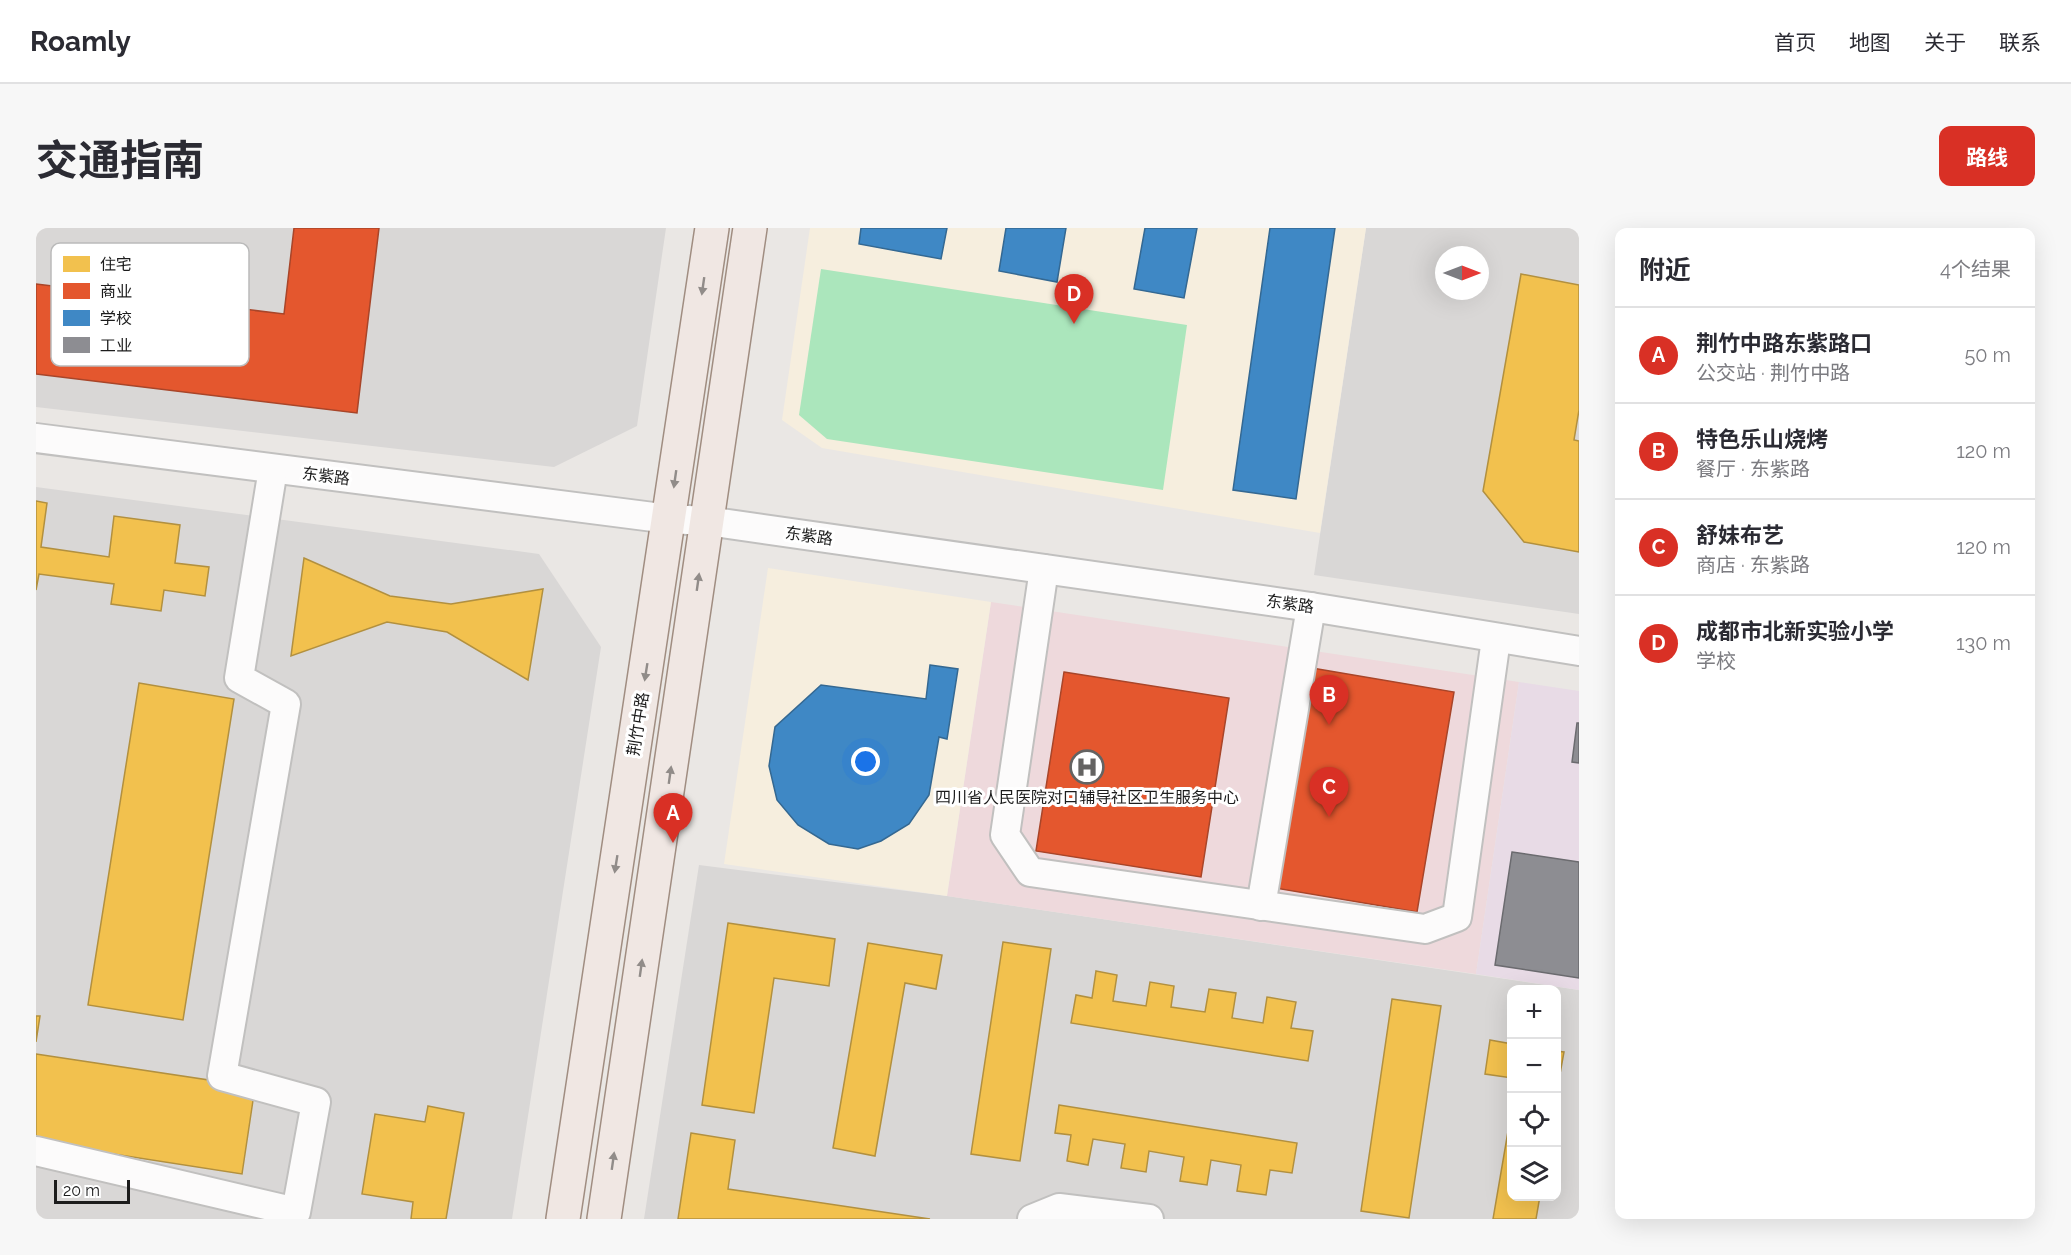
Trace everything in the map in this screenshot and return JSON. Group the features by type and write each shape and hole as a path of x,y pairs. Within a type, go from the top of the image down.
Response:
{"main road":[{"name":"荆竹中路","path":"562,1219 712,228"},
{"path":"604,1219 750,228"}],"street":[{"name":"东紫路","path":"36,438 273,470 707,522 1311,607 1579,651"},
{"path":"36,1151 296,1212 316,1102 222,1076 286,704 239,678 273,470"},
{"path":"1044,569 1005,835 1030,872 1425,929 1457,917 1496,639"},
{"path":"1261,906 1311,607"},
{"path":"1032,1219 1059,1208 1149,1219"}],"shaded area":[{"path":"36,228 666,228 637,426 554,467 36,407"},
{"path":"810,228 1366,228 1320,533 822,448 782,420"},
{"path":"1366,228 1579,228 1579,614 1314,575"},
{"path":"36,487 539,554 601,647 512,1219 36,1219"},
{"path":"768,568 991,602 947,896 724,864"},
{"path":"991,602 1519,682 1476,974 947,896"},
{"path":"1519,682 1579,691 1579,990 1561,987 1561,985 1547,985 1476,974"},
{"path":"699,865 947,896 1545,985 1507,985 1507,1201 1561,1201 1561,987 1579,990 1579,1219 644,1219"}],"green space":[{"path":"821,269 1187,325 1163,490 827,439 799,415"}],"building: 住宅":[{"path":"1521,274 1579,285 1579,410 1574,440 1579,441 1579,552 1524,542 1483,491"},
{"path":"36,501 47,503 41,547 109,557 114,516 180,525 175,563 209,567 205,596 164,590 161,611 111,604 114,584 39,574 36,590"},
{"path":"304,558 390,596 451,604 543,589 528,680 447,632 387,622 291,656"},
{"path":"139,683 234,699 183,1020 88,1005"},
{"path":"728,923 835,939 829,986 774,978 754,1113 702,1105"},
{"path":"1003,942 1051,949 1020,1161 971,1154"},
{"path":"868,943 942,955 936,989 905,983 875,1156 833,1148"},
{"path":"1096,971 1117,975 1113,1001 1146,1006 1150,982 1174,986 1171,1007 1205,1012 1209,989 1236,993 1232,1018 1263,1023 1267,997 1296,1002 1291,1028 1313,1031 1308,1061 1071,1023 1076,995 1092,998"},
{"path":"1392,999 1441,1006 1409,1218 1361,1211"},
{"path":"36,1016 40,1016 36,1042"},
{"path":"1490,1040 1507,1043 1507,1077 1485,1074"},
{"path":"1561,1052 1564,1052 1561,1068"},
{"path":"36,1054 255,1087 242,1174 36,1142"},
{"path":"1059,1105 1297,1143 1292,1173 1270,1170 1266,1195 1237,1191 1241,1165 1211,1160 1207,1185 1180,1181 1184,1157 1149,1151 1146,1172 1121,1168 1125,1144 1093,1139 1088,1165 1067,1161 1071,1135 1055,1133"},
{"path":"428,1106 464,1113 446,1219 411,1219 413,1202 362,1194 375,1114 425,1122"},
{"path":"691,1133 735,1140 728,1189 930,1219 678,1219"},
{"path":"1507,1137 1507,1201 1539,1201 1536,1219 1493,1219"}],"building: 商业":[{"path":"294,228 379,228 357,413 36,374 36,284 51,286 51,366 249,366 249,310 284,314"},
{"path":"1312,668 1454,692 1417,912 1275,888"},
{"path":"1064,672 1229,698 1201,877 1036,851"}],"building: 学校":[{"path":"861,228 947,228 941,259 859,244"},
{"path":"1006,228 1066,228 1057,282 999,271"},
{"path":"1145,228 1197,228 1184,298 1134,289"},
{"path":"1270,228 1335,228 1296,499 1233,490"},
{"path":"930,665 958,669 947,739 939,737 929,795 909,824 881,841 858,849 829,844 798,825 777,800 769,766 775,727 821,685 926,699"}],"building: 工业":[{"path":"1577,723 1579,723 1579,763 1572,762"},
{"path":"1512,852 1579,862 1579,978 1495,965"}],"place":[{"name":"成都市北新实验小学","path":"1074,324"},
{"name":"特色乐山烧烤","path":"1329,725"},
{"name":"四川省人民医院对口辅导社区卫生服务中心","path":"1087,767"},
{"name":"舒妹布艺","path":"1329,817"},
{"name":"荆竹中路东紫路口","path":"673,843"}]}
